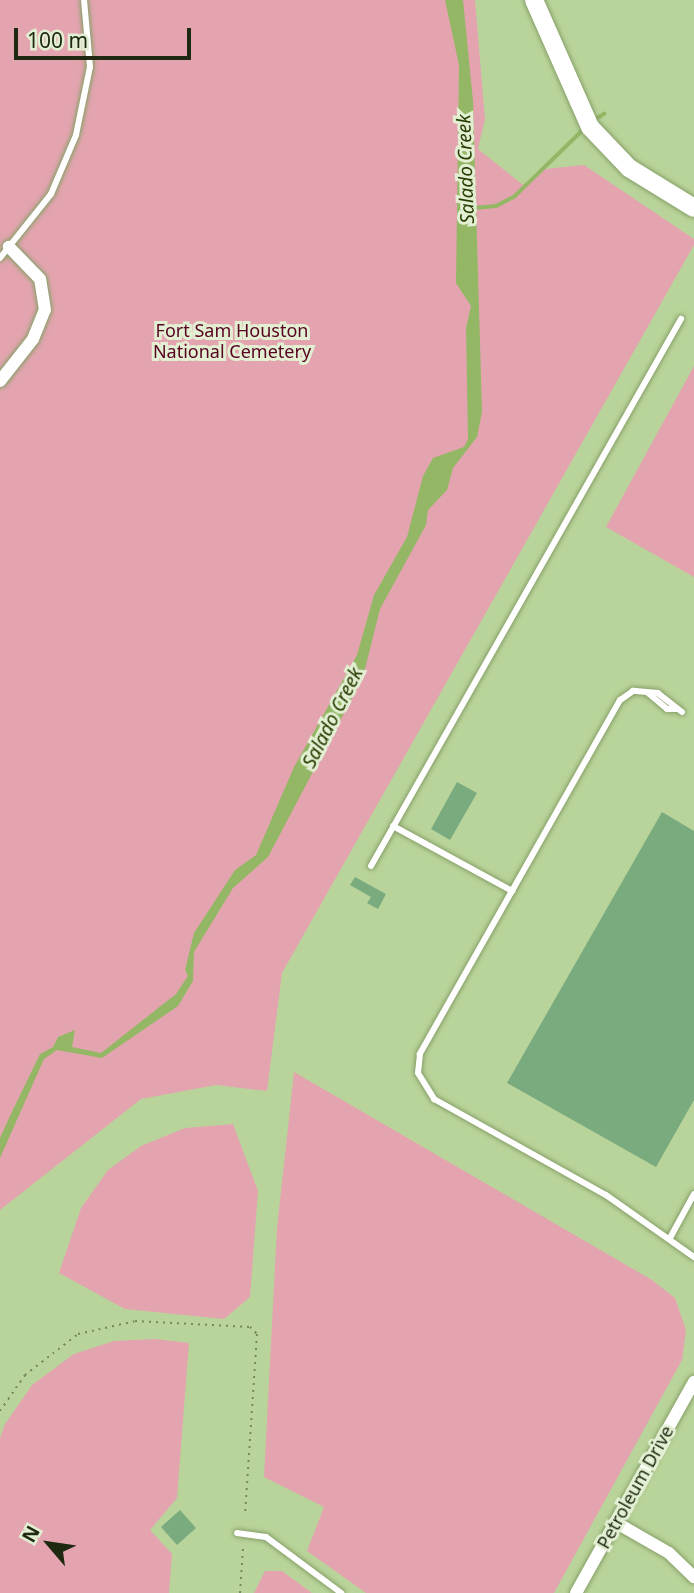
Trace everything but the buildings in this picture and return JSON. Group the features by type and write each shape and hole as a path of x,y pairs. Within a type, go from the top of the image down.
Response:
{"street":[{"path":"534,0 590,127 629,168 694,208"},
{"path":"0,381 33,339 45,310 40,279 3,248"},
{"name":"Petroleum Drive","path":"576,1593 694,1382"},
{"path":"615,1522 669,1553 694,1577"}],"lane":[{"path":"3,248 51,194 76,135 90,67 83,0"},
{"path":"371,866 681,319"},
{"path":"680,710 666,697 648,693 633,691 620,700 420,1054 422,1085 434,1099 606,1195 694,1257"},
{"path":"393,826 512,891"},
{"path":"670,1238 694,1194"},
{"path":"237,1533 274,1542 341,1593"}],"path":[{"path":"0,1411 25,1375 51,1351 87,1331 135,1321 250,1327 257,1334 245,1516"},
{"path":"240,1593 243,1548"}],"green space":[{"name":"Fort Sam Houston National Cemetery","path":"0,0 475,0 485,119 478,149 523,185 545,169 584,165 694,239 694,245 282,973 267,1091 216,1085 141,1099 0,1210"},
{"path":"694,366 694,577 606,527"},
{"path":"294,1072 652,1280 675,1298 686,1330 682,1360 554,1593 366,1593 307,1551 324,1507 264,1477 277,1228"},
{"path":"233,1124 258,1191 250,1297 224,1319 125,1309 59,1273 81,1208 108,1170 141,1146 185,1128"},
{"path":"155,1339 189,1343 177,1498 150,1530 172,1554 169,1593 0,1593 0,1438 5,1424 32,1385 74,1354 114,1341"},
{"path":"265,1571 282,1571 312,1593 254,1593"}],"water":[{"name":"Salado Creek","path":"445,0 463,0 473,101 482,412 477,437 453,468 447,490 428,510 426,525 380,609 363,677 268,857 233,888 194,952 193,981 178,1006 102,1058 57,1050 44,1059 0,1158 0,1138 40,1054 53,1047 58,1037 75,1030 72,1047 101,1053 176,994 188,976 185,970 194,933 235,870 256,855 294,767 357,655 374,595 407,537 423,476 433,458 464,447 468,439 466,328 471,306 456,283 459,65"}],"waterway":[{"path":"594,120 604,114"},
{"name":"Salado Creek","path":"473,208 496,206 514,197 584,129"}]}
